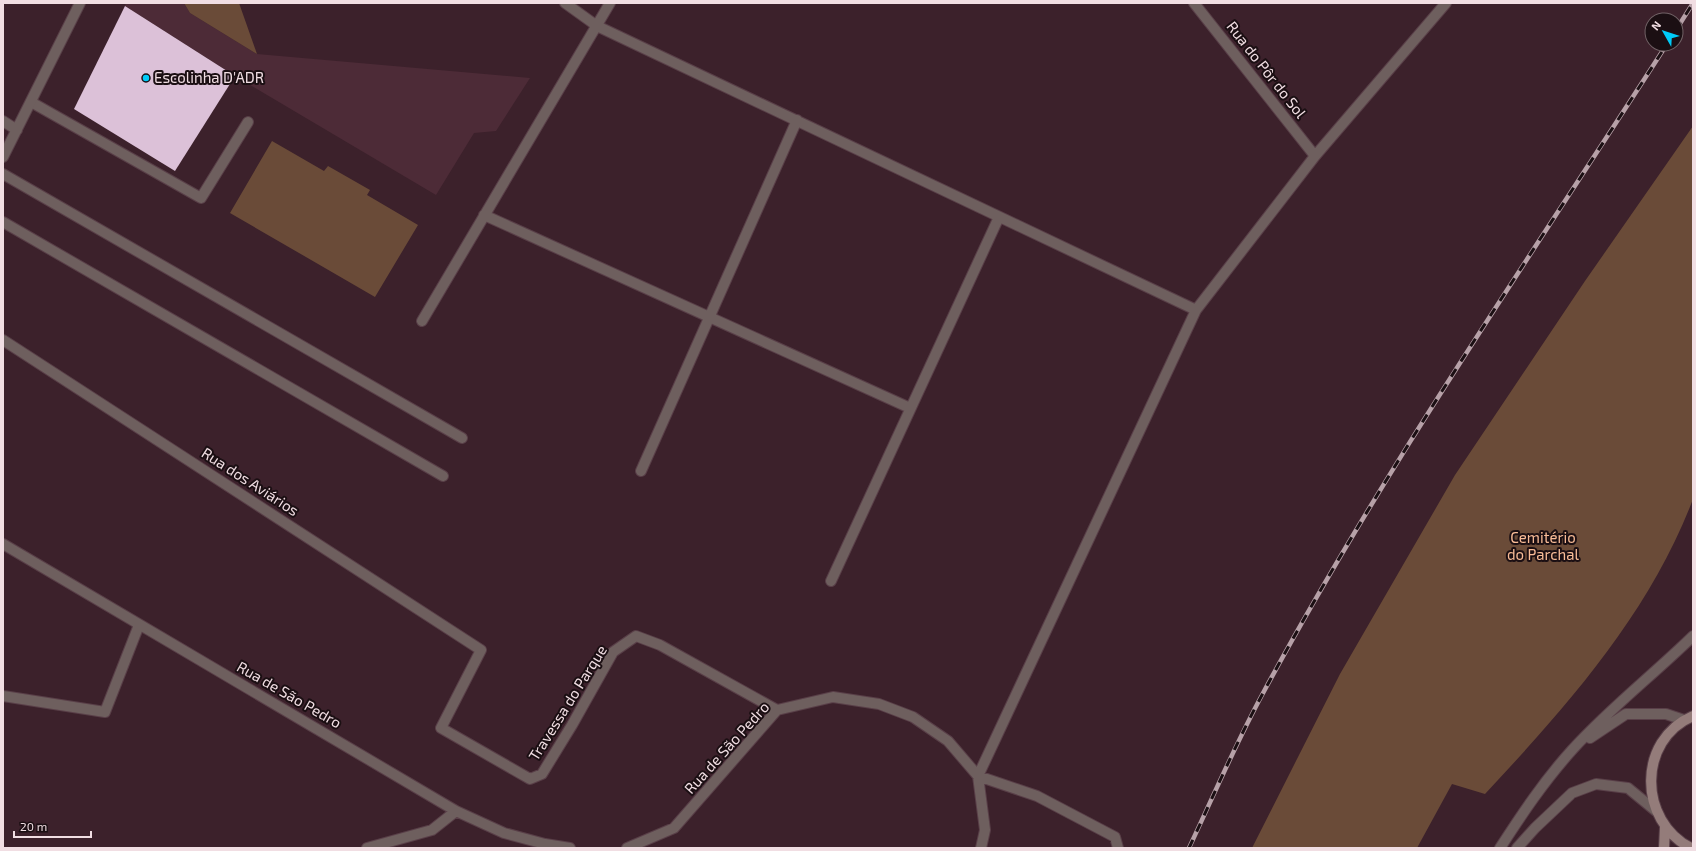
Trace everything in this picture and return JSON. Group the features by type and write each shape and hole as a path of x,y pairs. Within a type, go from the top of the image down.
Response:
{"main road":[{"path":"1688,718 1665,737 1653,760 1650,785 1656,811 1665,827 1677,839 1691,848"},
{"path":"1664,848 1665,827"}],"street":[{"path":"3,157 80,3"},
{"path":"565,3 597,26 1196,310"},
{"path":"422,320 610,3"},
{"name":"Rua do Pôr do Sol","path":"1194,3 1315,156"},
{"path":"981,848 985,830 978,776 1196,310 1315,156 1446,3"},
{"path":"31,102 201,198 248,122"},
{"path":"642,471 797,120"},
{"path":"3,121 17,130"},
{"path":"3,174 462,438"},
{"path":"484,215 910,408"},
{"path":"831,581 999,217"},
{"path":"3,222 443,476"},
{"name":"Rua dos Aviários","path":"3,340 481,650"},
{"name":"Rua de São Pedro","path":"3,544 456,811 504,833 545,844 570,848"},
{"path":"3,696 105,712 139,625"},
{"name":"Travessa do Parque","path":"481,650 441,728 530,779 542,774 613,652 636,636 660,645 777,710"},
{"path":"1500,848 1529,803 1571,751 1603,718 1693,636"},
{"name":"Rua de São Pedro","path":"627,848 674,828 777,710 833,697 880,704 913,717 948,741 978,776"},
{"path":"1571,751 1626,714 1666,714 1688,718"},
{"path":"978,776 1037,796 1115,837 1118,848"},
{"path":"1517,848 1535,828 1572,793 1596,784 1628,788 1656,811"},
{"path":"367,848 432,830 456,811"}],"shaded area":[{"path":"126,3 184,3 190,13 257,54 530,78 496,131 474,133 436,195 235,76 125,6"}],"green space":[{"path":"184,3 239,3 257,54 190,13"},
{"name":"Cemitério do Parchal","path":"1693,126 1693,499 1675,541 1654,581 1604,656 1576,692 1485,794 1452,784 1417,848 1252,848 1340,674 1455,475 1585,281"},
{"path":"272,141 324,171 328,166 370,190 367,195 418,225 375,297 230,213"}],"building":[{"path":"125,6 235,76 175,171 74,109"}],"railway":[{"path":"1684,17 1693,3"},
{"path":"1189,848 1252,714 1308,611 1407,447 1458,366 1662,52"}],"place":[{"name":"Escolinha D'ADR","path":"146,78"}]}
